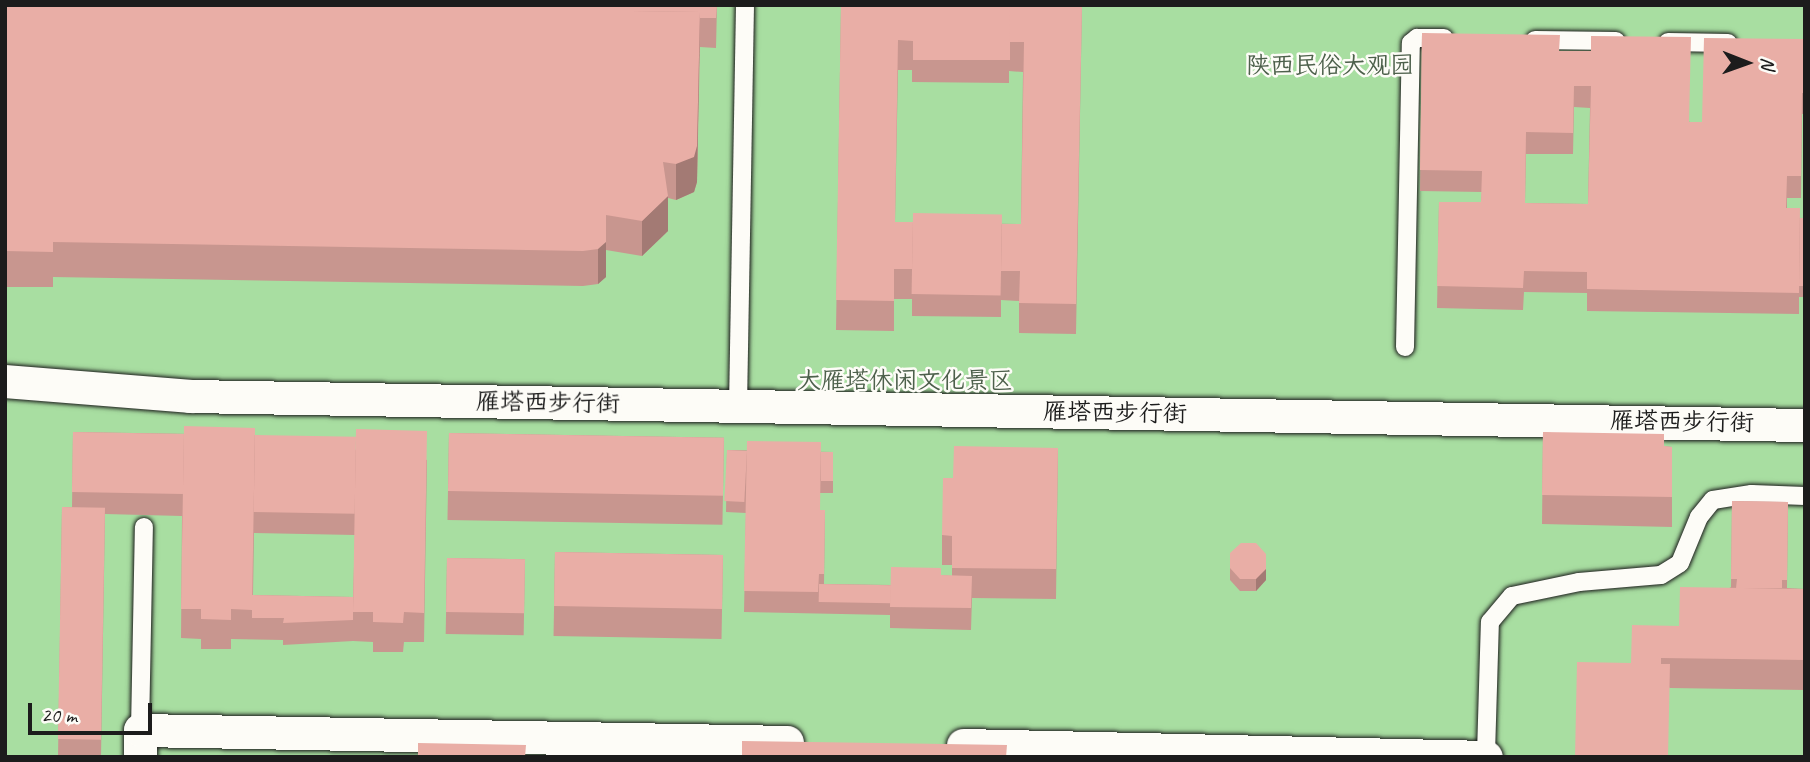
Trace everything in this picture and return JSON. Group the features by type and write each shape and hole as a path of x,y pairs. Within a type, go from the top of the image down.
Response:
{"street":[{"name":"雁塔西步行街","path":"5,381 190,396 1805,425"},
{"path":"140,744 824,742"},
{"path":"931,744 1486,755"}],"lane":[{"path":"738,406 745,5"},
{"path":"1405,346 1411,43 1417,38 1459,38"},
{"path":"1514,39 1749,43"},
{"path":"1486,755 1490,621 1512,596 1580,582 1661,575 1680,564 1699,517 1713,500 1752,494 1805,496"},
{"path":"140,744 144,527"}],"green space":[{"name":"大雁塔休闲文化景区","path":"5,5 1805,5 1805,757 5,757"}],"building":[{"path":"5,5 632,5 632,11 700,12 697,146 694,157 676,164 663,162 668,196 642,221 606,215 606,242 598,249 583,251 53,242 53,252 5,251"},
{"path":"632,5 717,5 716,18 700,18 700,12 632,11"},
{"path":"841,5 913,5 913,41 898,40 895,222 913,222 912,269 894,269 894,301 836,300"},
{"path":"913,5 1010,5 1010,60 913,60"},
{"path":"1010,5 1082,5 1076,304 1019,303 1020,271 1001,271 1002,224 1021,224 1024,42 1009,42"},
{"path":"1422,33 1560,35 1559,51 1591,51 1591,36 1691,37 1689,122 1702,122 1704,38 1803,39 1805,93 1802,93 1801,176 1787,176 1786,208 1800,208 1799,293 1587,289 1587,272 1524,271 1523,288 1437,286 1439,202 1481,202 1482,171 1420,170","holes":["1574,86 1591,86 1588,204 1525,203 1526,132 1573,133"]},
{"path":"913,213 1002,215 1001,296 912,294"},
{"path":"1800,218 1805,218 1805,286 1799,286"},
{"path":"184,426 255,428 252,610 231,609 231,620 201,619 201,609 181,609"},
{"path":"356,429 427,431 424,613 404,612 403,623 373,622 373,612 353,612"},
{"path":"73,432 184,434 183,494 72,492"},
{"path":"1543,432 1664,434 1664,446 1672,447 1672,497 1542,495"},
{"path":"449,433 724,438 723,496 448,491"},
{"path":"255,435 356,437 355,514 254,512"},
{"path":"747,441 821,442 820,510 825,510 824,574 819,574 818,592 744,591"},
{"path":"954,446 1058,448 1056,569 952,568 952,536 942,535 943,478 953,478"},
{"path":"727,450 747,451 744,502 724,501"},
{"path":"821,452 833,452 833,481 821,481"},
{"path":"1732,501 1788,502 1787,580 1782,580 1782,588 1736,588 1737,579 1731,579"},
{"path":"62,507 105,508 101,740 58,739"},
{"path":"1241,543 1256,543 1266,554 1266,569 1256,579 1240,579 1230,568 1230,553"},
{"path":"555,552 723,555 722,609 554,606"},
{"path":"447,558 525,559 524,613 446,612"},
{"path":"891,567 941,568 941,575 972,576 971,608 890,607"},
{"path":"819,584 891,585 891,603 819,602"},
{"path":"1680,587 1805,589 1805,660 1661,658 1661,664 1670,664 1668,757 1575,757 1577,662 1631,663 1632,625 1679,626"},
{"path":"252,595 353,597 353,620 283,623 284,618 252,618"},
{"path":"742,741 1007,745 1006,757 742,757"},
{"path":"418,743 526,745 525,757 418,757"}],"park label":[{"name":"陕西民俗大观园","path":"1330,66"}]}
